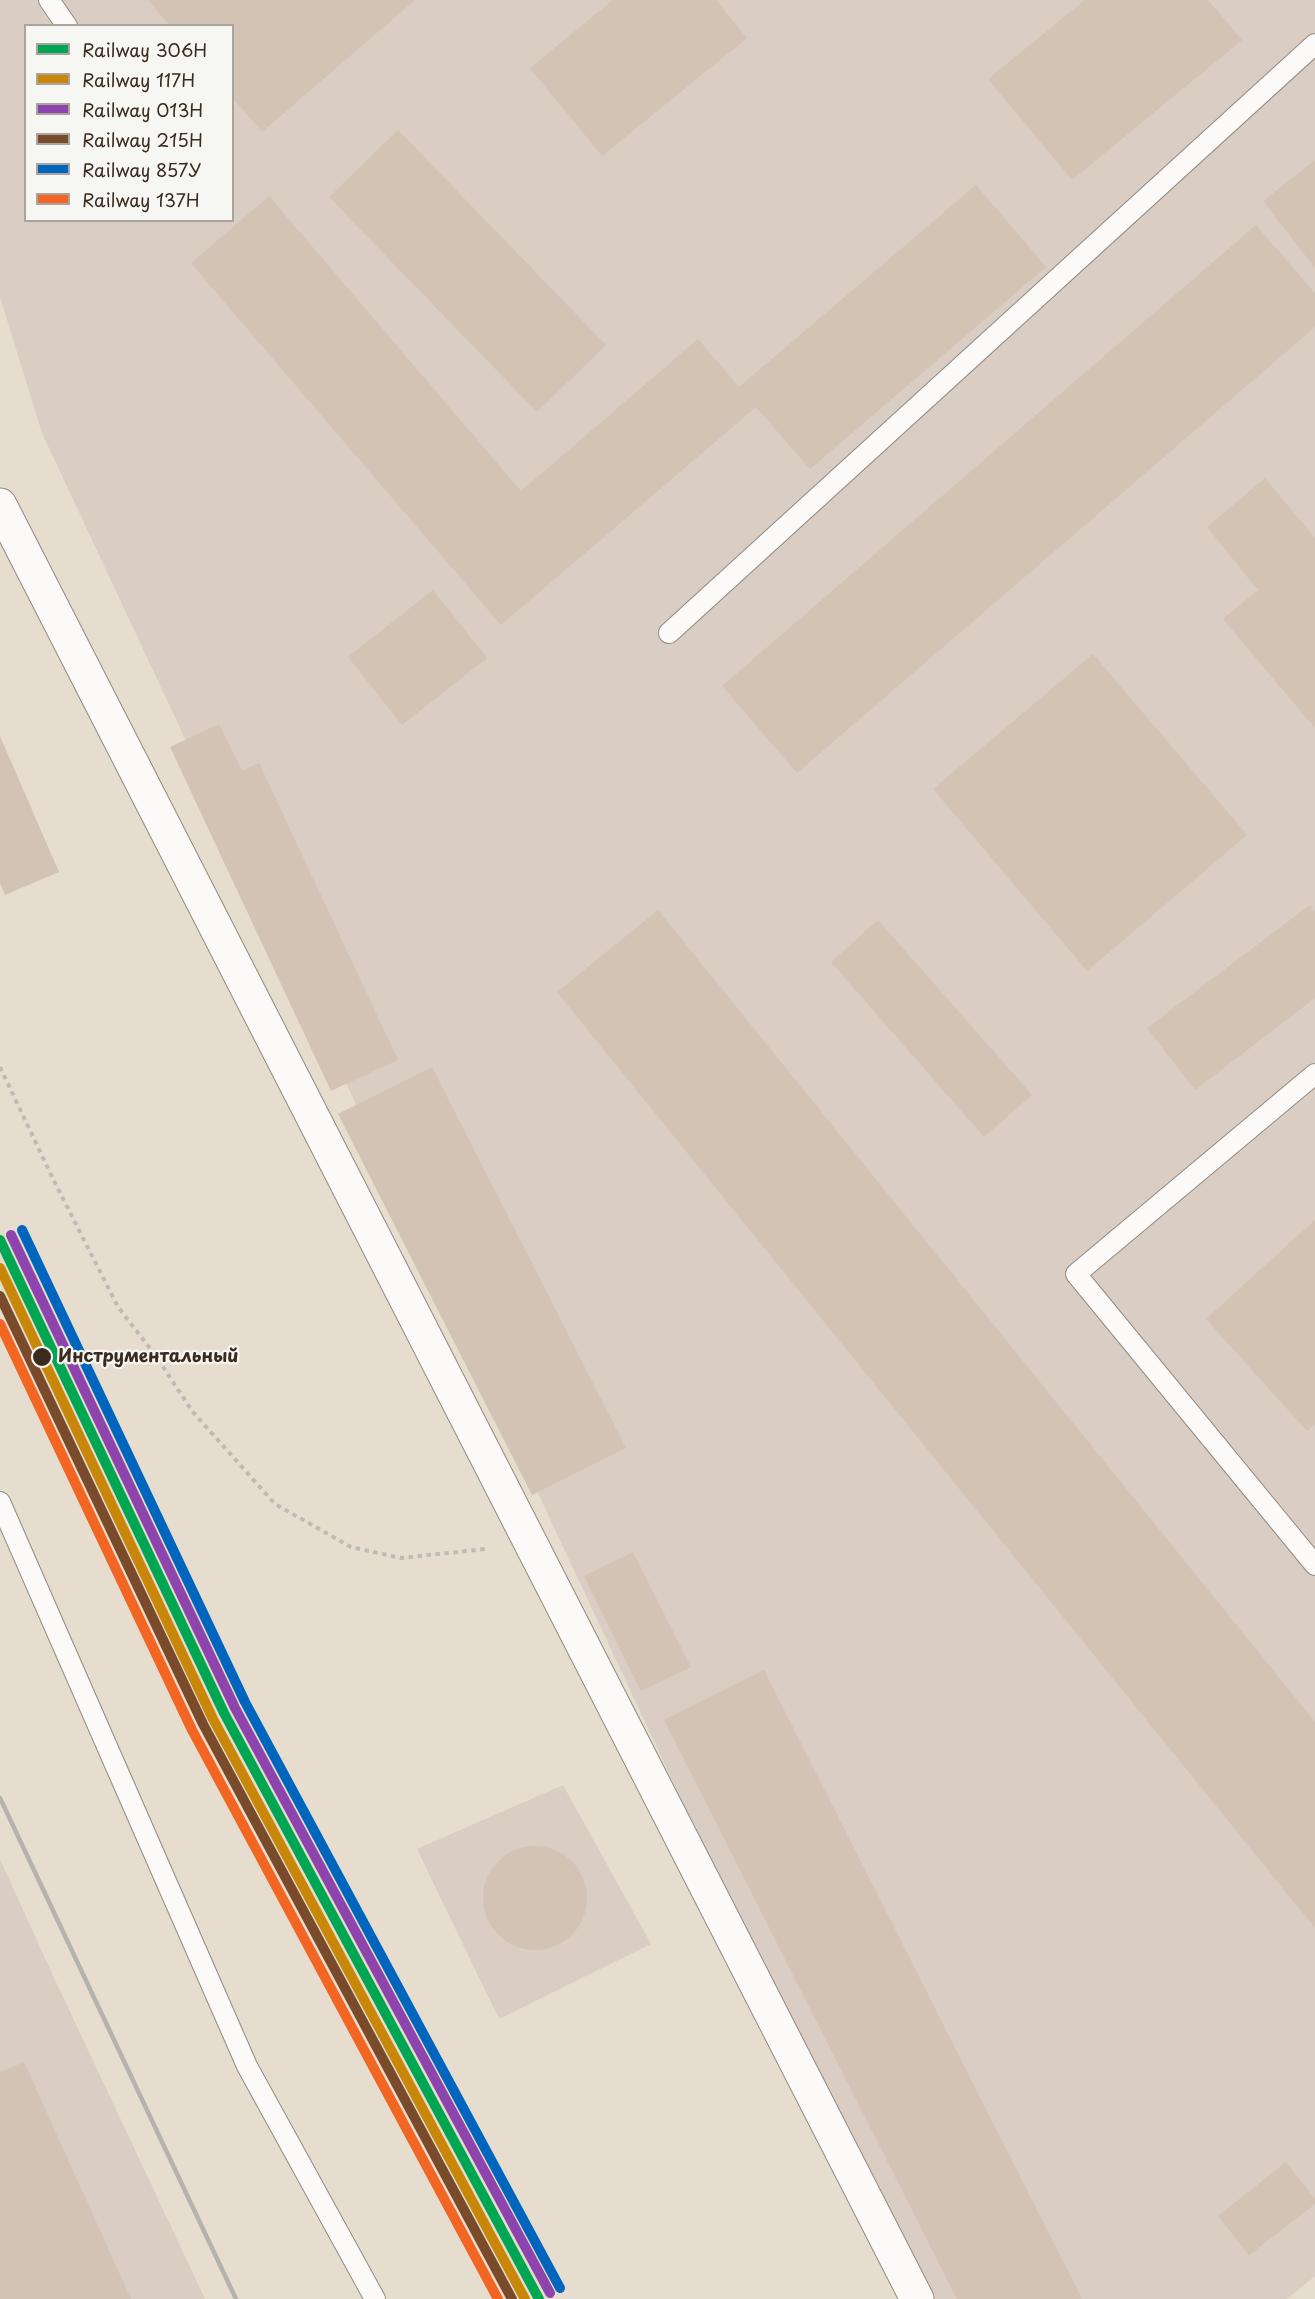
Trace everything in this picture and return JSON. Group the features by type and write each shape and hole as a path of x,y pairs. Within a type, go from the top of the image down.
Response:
{"street":[{"path":"0,505 916,2299"}],"lane":[{"path":"49,0 66,24"},
{"path":"669,633 1315,44"},
{"path":"1315,1074 1076,1274 1315,1564"},
{"path":"0,1502 247,2066 375,2299"}],"path":[{"path":"0,1067 53,1179 118,1307 156,1356 192,1411 275,1504 351,1547 401,1558 529,1544"}],"shaded area":[{"path":"0,0 1315,0 1315,2276 1287,2299 915,2299 42,433 0,297"},
{"path":"563,1785 651,1944 499,2019 417,1849"},
{"path":"0,1859 49,1967 205,2299 0,2299"}],"building":[{"path":"148,0 415,0 262,132 234,99 234,24 168,24"},
{"path":"613,0 716,0 747,38 602,156 530,68"},
{"path":"1085,0 1208,0 1242,40 1072,180 988,79"},
{"path":"398,130 606,345 537,412 329,197"},
{"path":"1315,160 1315,268 1263,201"},
{"path":"976,185 1046,267 810,469 756,407 501,625 191,263 269,196 521,491 698,339 739,387"},
{"path":"1256,225 1315,293 1315,327 797,773 722,686"},
{"path":"1265,478 1315,538 1315,728 1223,619 1258,590 1207,527"},
{"path":"433,590 487,658 402,725 348,657"},
{"path":"1093,654 1247,835 1087,971 933,789"},
{"path":"219,724 242,771 259,763 398,1060 331,1091 170,747"},
{"path":"0,736 59,872 5,895 0,883"},
{"path":"1310,905 1315,912 1315,998 1195,1090 1147,1028"},
{"path":"658,910 1315,1722 1315,1928 557,992"},
{"path":"878,920 1032,1095 984,1137 831,962"},
{"path":"432,1067 626,1448 532,1495 338,1114"},
{"path":"1315,1220 1315,1424 1307,1431 1206,1319"},
{"path":"633,1552 691,1667 641,1691 584,1576"},
{"path":"764,1670 1082,2299 957,2299 664,1720"},
{"path":"535,1846 555,1850 572,1861 583,1878 587,1898 583,1918 572,1935 555,1946 535,1950 515,1946 498,1935 487,1918 483,1898 487,1878 498,1861 515,1850"},
{"path":"24,2062 131,2299 0,2299 0,2072"},
{"path":"1286,2162 1315,2199 1315,2204 1249,2255 1218,2216"}],"railway":[{"path":"0,1798 236,2299"}],"rail line":[{"name":"857У","path":"22,1230 245,1702 560,2288"},
{"name":"013Н","path":"11,1235 235,1708 550,2293"},
{"name":"306Н","path":"0,1240 224,1713 539,2299"},
{"name":"117Н","path":"0,1268 213,1719 525,2299"},
{"name":"215Н","path":"0,1296 203,1724 512,2299"},
{"name":"137Н","path":"0,1324 192,1730 498,2299"}],"place":[{"name":"Инструментальный","path":"42,1357"}]}
